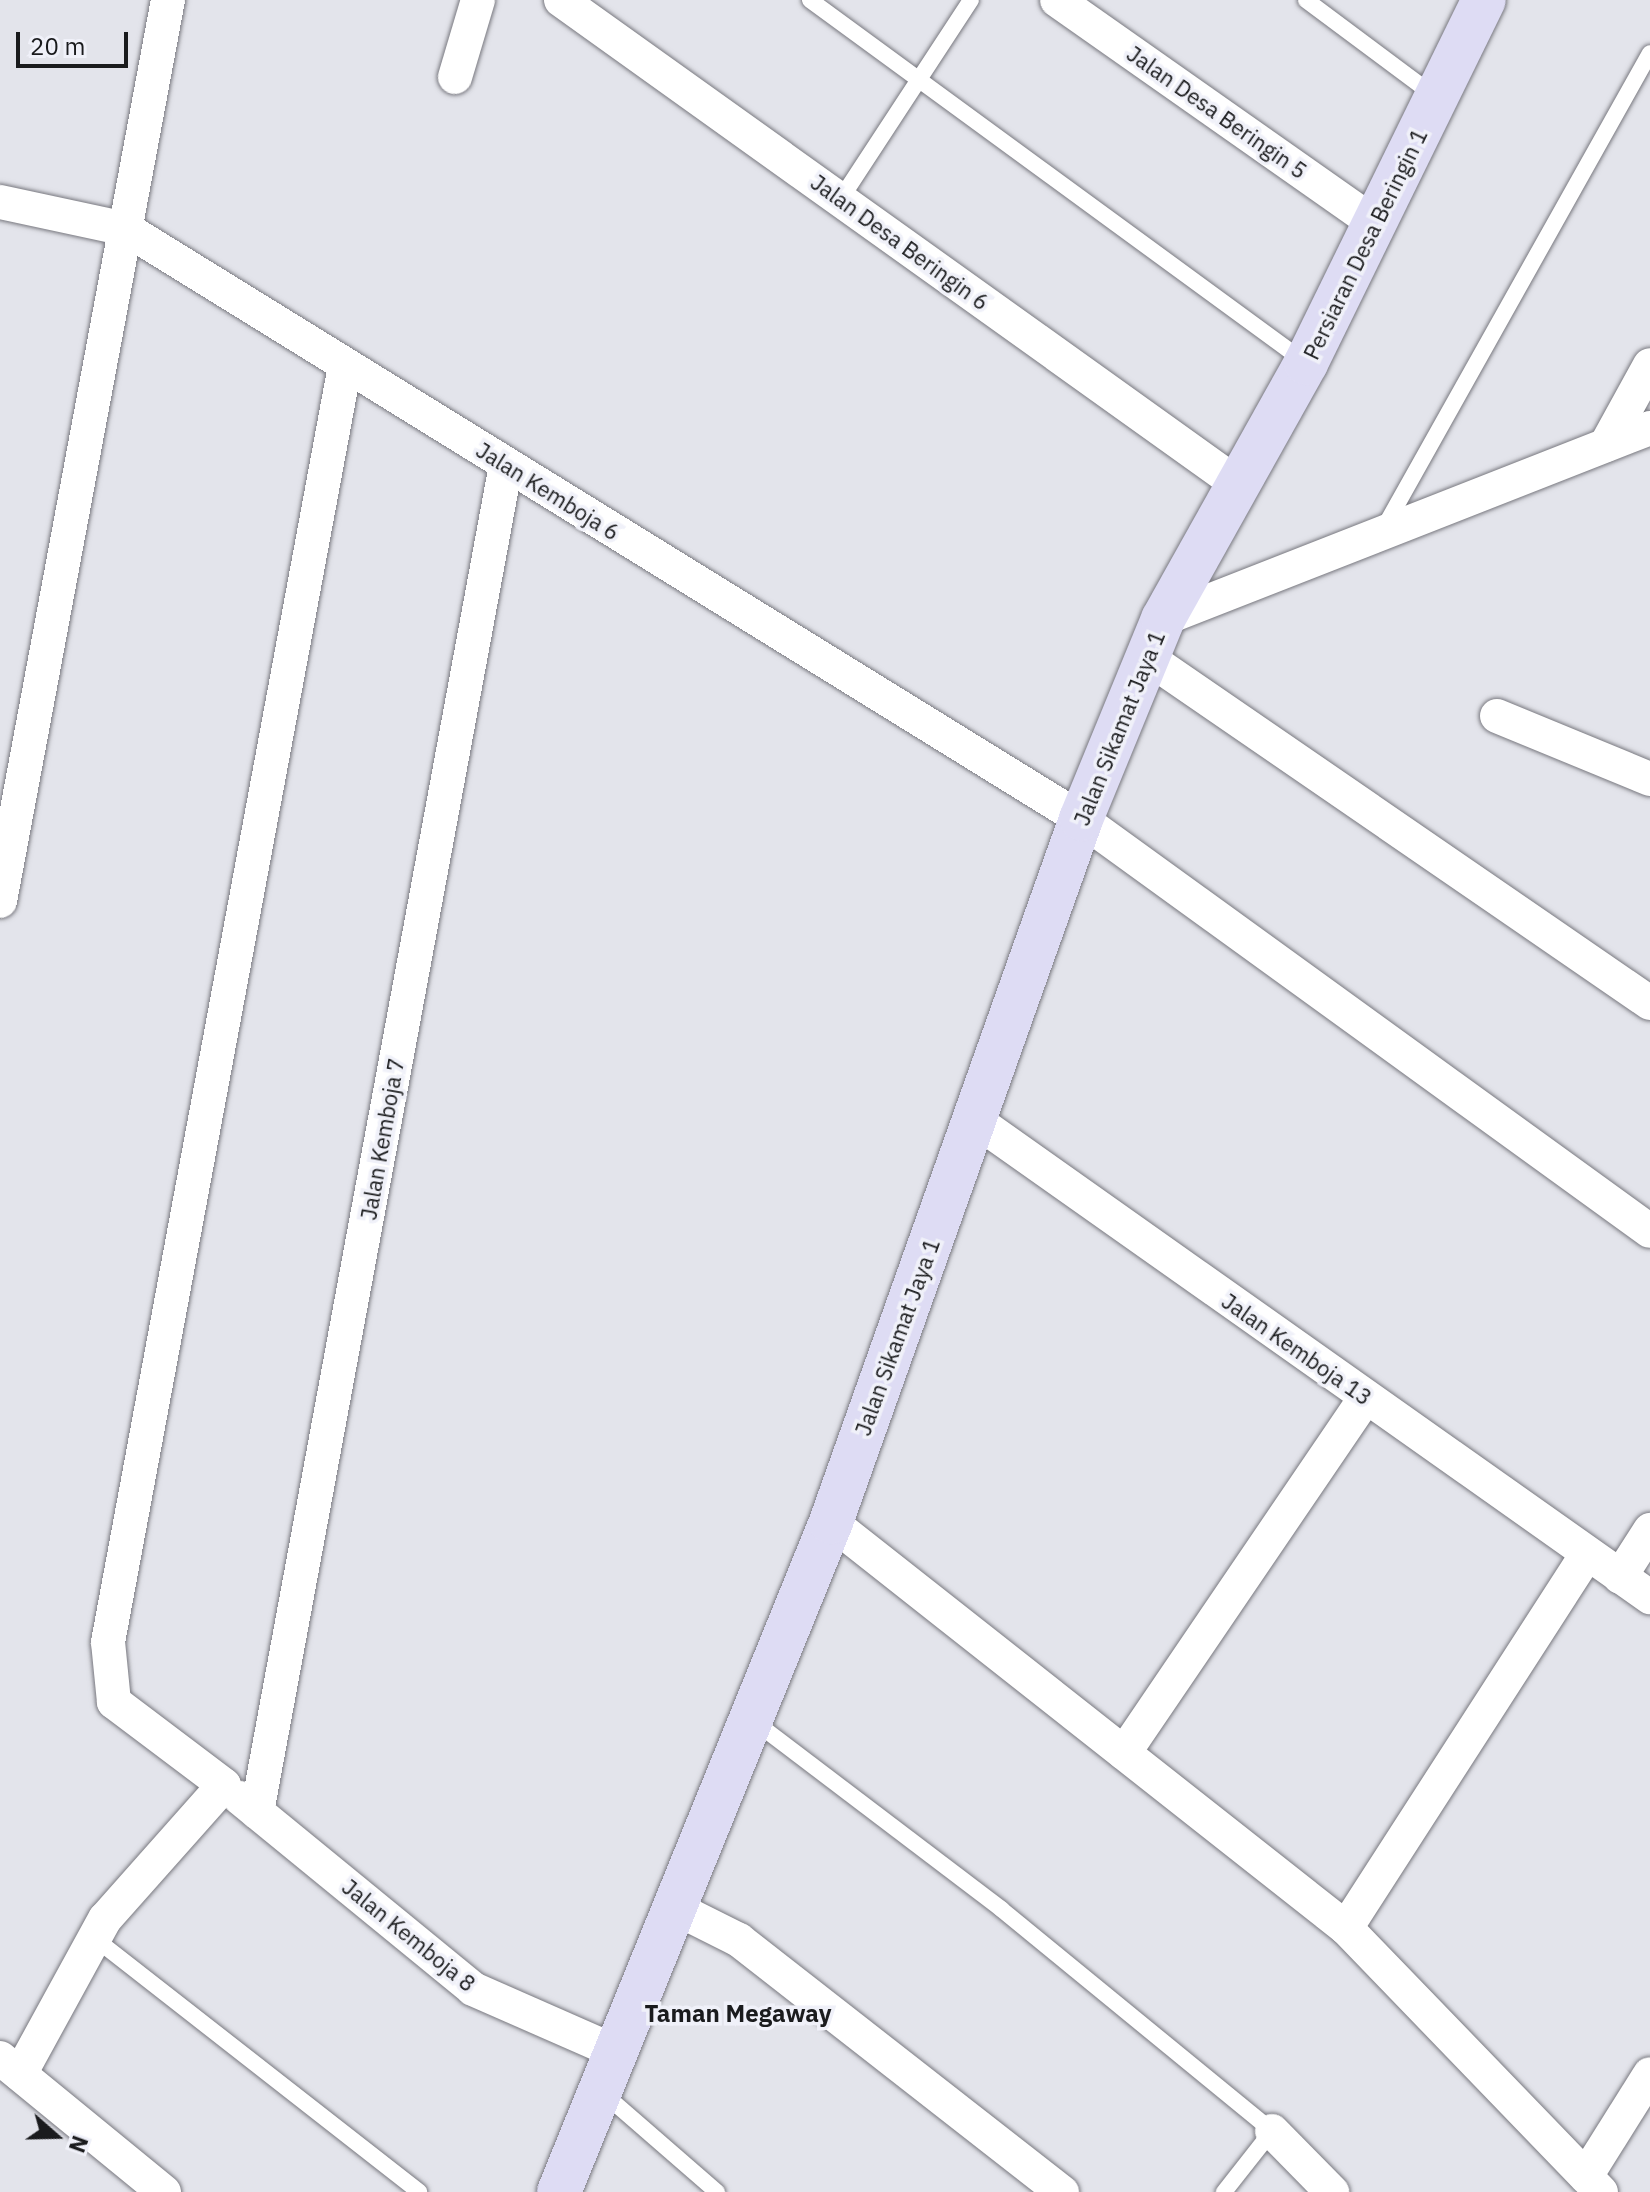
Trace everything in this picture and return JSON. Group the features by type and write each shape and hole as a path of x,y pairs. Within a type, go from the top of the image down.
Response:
{"main road":[{"name":"Persiaran Desa Beringin 1","path":"1239,485 1377,225 1484,0"},
{"name":"Jalan Sikamat Jaya 1","path":"559,2192 603,2093 614,2051 831,1522 1081,819 1156,638 1239,485"}],"street":[{"path":"0,901 168,0"},
{"path":"455,77 478,0"},
{"name":"Jalan Desa Beringin 6","path":"561,0 1239,485"},
{"name":"Jalan Desa Beringin 5","path":"1057,0 1377,225"},
{"name":"Jalan Kemboja 6","path":"0,202 126,229 1081,819 1650,1231"},
{"path":"1606,445 1650,365"},
{"name":"Jalan Kemboja 8","path":"345,366 108,1642 114,1702 224,1785 473,1989 614,2051"},
{"path":"1650,428 1381,534 1156,638 1650,1003"},
{"name":"Jalan Kemboja 7","path":"257,1812 506,465"},
{"path":"1497,716 1650,779"},
{"name":"Jalan Kemboja 13","path":"975,1120 1650,1597"},
{"path":"1124,1753 1366,1397"},
{"path":"831,1522 1346,1928 1593,2184 1650,2074"},
{"path":"1620,1577 1650,1530"},
{"path":"1346,1928 1587,1554"},
{"path":"164,2192 10,2066 93,1937 224,1785"},
{"path":"673,1907 739,1940 1062,2192"},
{"path":"1272,2131 1332,2192"}],"lane":[{"path":"810,0 1306,363"},
{"path":"840,200 971,0"},
{"path":"1306,0 1437,98"},
{"path":"1381,534 1650,53"},
{"path":"751,1719 1001,1909 1272,2131 1224,2192"},
{"path":"93,1937 419,2192"},
{"path":"603,2093 717,2192"}],"district":[{"name":"Taman Megaway","path":"738,2014"}]}
